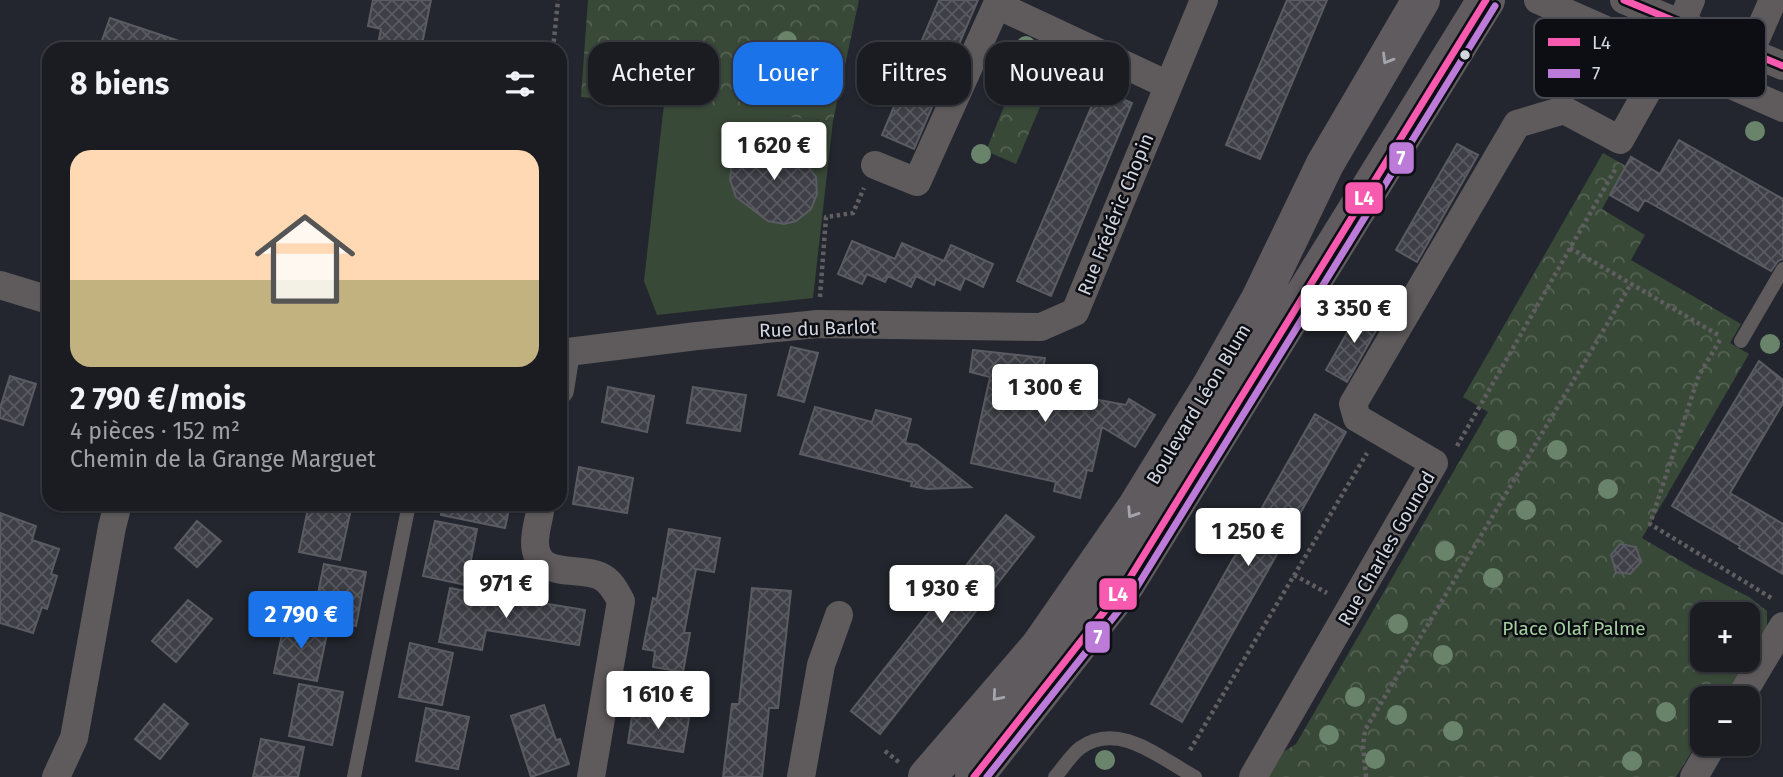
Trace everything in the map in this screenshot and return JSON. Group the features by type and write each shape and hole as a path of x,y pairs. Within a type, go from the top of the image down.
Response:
{"main road":[{"name":"Boulevard Léon Blum","path":"927,777 1039,647 1137,506 1211,386 1260,299 1325,164 1421,0"},
{"name":"Boulevard Léon Blum","path":"974,777 1126,584 1486,0"}],"street":[{"name":"Rue Frédéric Chopin","path":"1075,312 1204,0"},
{"path":"1538,0 1578,18"},
{"path":"1624,0 1685,12"},
{"path":"1765,18 1773,0"},
{"path":"875,165 917,182 998,2 1168,85"},
{"path":"1766,60 1783,66"},
{"path":"1620,140 1644,98"},
{"path":"1760,98 1783,108"},
{"name":"Rue Charles Gounod","path":"1253,777 1434,463 1357,418 1353,404 1517,124 1564,110 1620,140"},
{"path":"0,285 42,298"},
{"name":"Rue du Barlot","path":"567,352 818,324 1041,327 1075,312"},
{"path":"56,777 74,738 116,511"},
{"path":"540,511 535,544 540,559 549,568 600,576 614,587 621,601 591,777"},
{"path":"802,777 821,665 839,615"},
{"path":"1747,686 1783,626"},
{"path":"1694,777 1706,756"}],"lane":[{"path":"1741,341 1783,269"},
{"path":"354,777 409,511"},
{"path":"1055,777 1079,748 1100,737 1114,736 1129,740 1195,777"}],"path":[{"path":"554,42 558,0"},
{"path":"1434,463 1450,458 1619,161 1620,140"},
{"path":"818,324 826,217 853,213 875,165"},
{"path":"1570,248 1722,337 1699,375 1650,524 1783,605"},
{"path":"1366,777 1363,746 1365,730 1631,284"},
{"path":"1179,769 1380,431"},
{"path":"1294,575 1352,607"}],"green space":[{"path":"588,0 859,0 843,74 843,42 733,42 733,105 836,105 833,121 665,105 719,105 719,42 588,42 588,98 581,97"},
{"path":"664,105 833,121 813,298 657,315 644,281"},
{"path":"1005,105 1041,105 1016,164 986,151"},
{"name":"Place Olaf Palme","path":"1603,153 1626,166 1602,209 1645,235 1631,260 1741,324 1730,343 1749,354 1642,538 1755,602 1690,602 1690,672 1740,672 1732,686 1690,686 1690,754 1676,777 1267,777 1280,754 1296,744 1488,412 1463,397"},
{"path":"1760,606 1767,611 1767,628 1760,639"}],"building":[{"path":"373,0 431,0 422,42 378,42 381,29 368,26"},
{"path":"939,0 978,0 960,42 921,42"},
{"path":"1287,0 1327,0 1260,159 1226,145"},
{"path":"110,18 182,42 101,42"},
{"path":"1132,103 1051,296 1017,281 1092,105"},
{"path":"895,105 933,105 914,149 882,135"},
{"path":"1679,140 1783,199 1783,259 1778,261 1771,271 1645,200 1638,211 1610,195 1631,157 1660,174"},
{"path":"757,141 775,142 803,160 816,177 817,194 811,209 796,221 784,224 768,221 736,197 730,180 732,163 743,148"},
{"path":"1457,144 1478,155 1417,262 1396,250"},
{"path":"852,241 895,259 902,243 944,261 951,245 993,264 983,287 965,278 960,290 936,279 934,285 916,276 911,287 888,276 885,282 867,274 862,284 838,274"},
{"path":"1361,308 1382,320 1347,382 1326,370"},
{"path":"791,347 818,353 804,402 778,395"},
{"path":"973,350 1045,358 1039,389 1126,405 1129,399 1155,415 1135,447 1102,427 1092,471 1087,470 1080,498 1054,491 1056,482 971,463 990,377 970,372"},
{"path":"1759,361 1783,380 1783,403 1730,493 1783,524 1783,574 1672,506"},
{"path":"10,376 36,384 23,425 0,418 0,408"},
{"path":"608,387 654,396 647,432 602,422"},
{"path":"693,387 746,395 740,431 687,423"},
{"path":"815,407 872,422 876,410 911,419 905,443 917,445 971,487 927,489 911,486 912,482 800,454"},
{"path":"1315,414 1346,432 1182,722 1151,704"},
{"path":"579,467 633,478 627,513 573,504"},
{"path":"308,511 350,511 340,560 299,552"},
{"path":"441,511 509,511 505,528 441,515"},
{"path":"0,513 36,526 32,540 59,549 51,574 57,576 47,609 42,607 33,633 0,623"},
{"path":"1006,515 1034,537 880,734 851,711"},
{"path":"197,521 221,541 197,567 175,548"},
{"path":"435,521 477,529 466,585 423,576"},
{"path":"669,529 720,538 714,572 696,569 684,633 690,633 683,672 653,667 655,651 643,649 653,598 657,599"},
{"path":"1620,544 1636,547 1641,562 1630,574 1616,572 1611,555"},
{"path":"324,564 366,572 356,626 313,618"},
{"path":"450,588 585,610 579,645 486,630 482,650 439,642"},
{"path":"752,588 791,591 778,708 769,708 762,777 723,777 732,704 739,704"},
{"path":"188,600 212,619 176,662 152,641"},
{"path":"285,620 328,629 317,681 274,673"},
{"path":"410,643 453,653 442,705 399,697"},
{"path":"299,684 343,692 332,745 289,736"},
{"path":"164,704 188,724 160,759 135,739"},
{"path":"544,705 556,740 560,739 569,764 531,777 511,716"},
{"path":"426,708 469,717 458,769 416,761"},
{"path":"633,710 689,718 683,752 628,743"},
{"path":"261,739 304,747 298,777 253,777"}],"transit line":[{"name":"L4","path":"974,777 1126,584 1486,0"},
{"name":"L4","path":"1624,0 1667,18"},
{"name":"7","path":"987,777 1135,590 1495,6"},
{"name":"L4","path":"1766,59 1783,66"}]}
